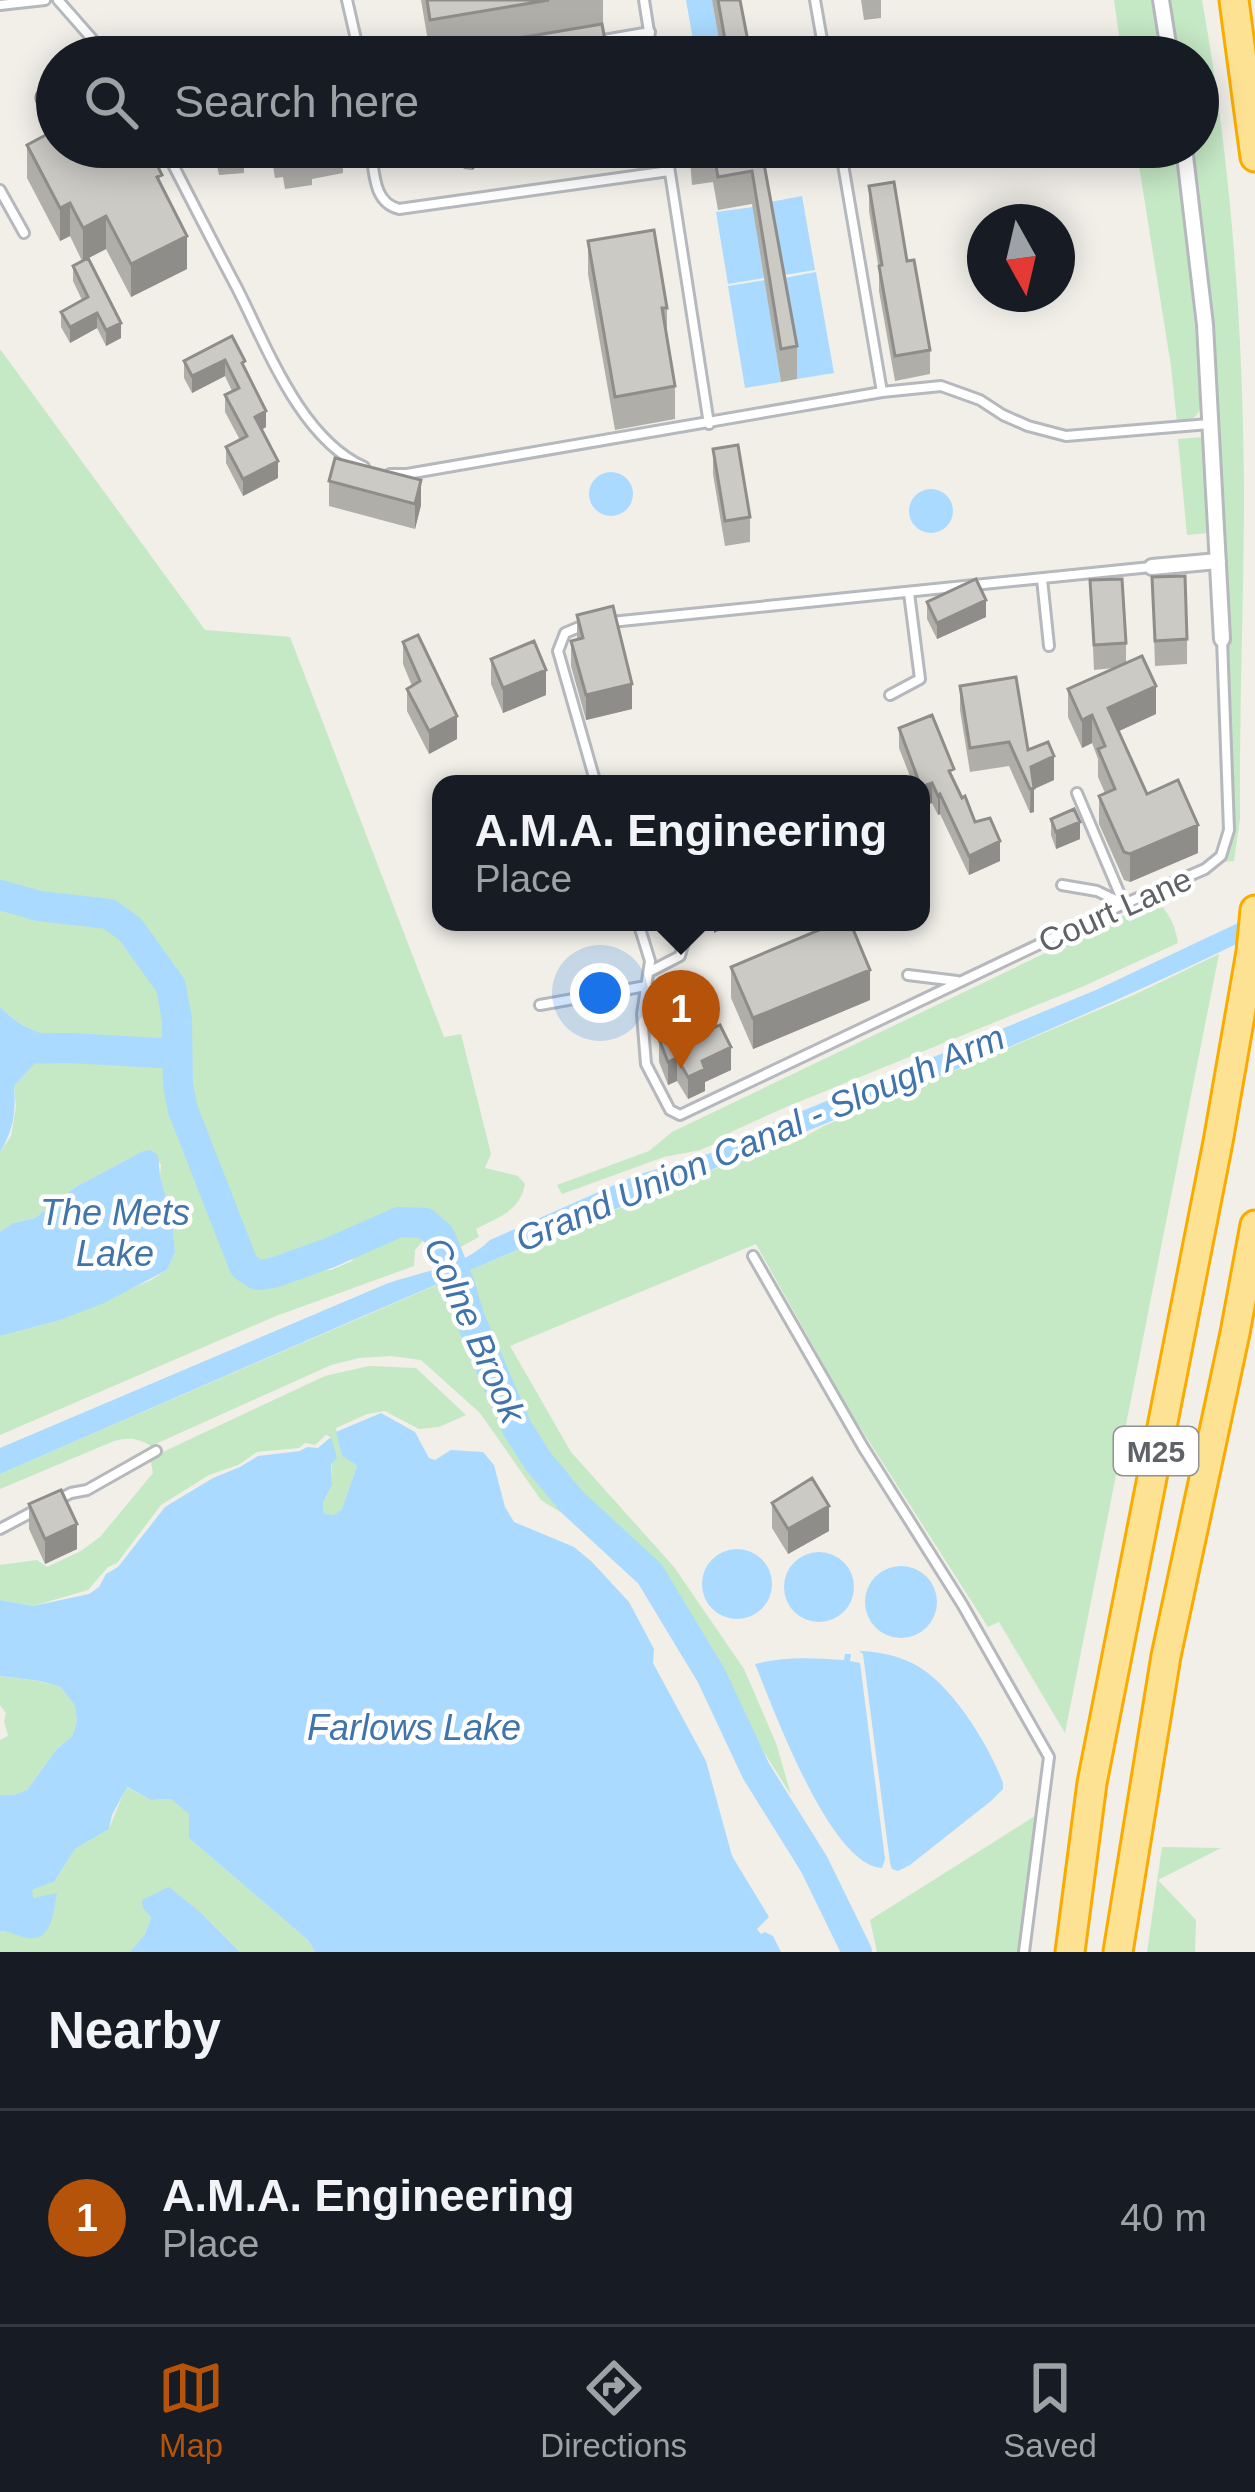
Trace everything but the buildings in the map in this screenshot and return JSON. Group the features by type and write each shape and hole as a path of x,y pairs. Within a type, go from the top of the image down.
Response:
{"highway":[{"path":"1234,0 1255,158"},
{"name":"M25","path":"1070,1952 1092,1783 1218,1142 1255,910"},
{"name":"M25","path":"1118,1952 1166,1656 1255,1225"}],"street":[{"path":"1160,0 1166,36"},
{"name":"Court Lane","path":"1187,168 1203,303 1222,639"},
{"path":"1152,567 1218,561"}],"lane":[{"path":"0,4 45,0"},
{"path":"58,0 90,36"},
{"path":"347,0 355,36"},
{"path":"644,0 650,36"},
{"path":"815,0 821,36"},
{"path":"627,36 650,32"},
{"path":"175,168 292,396 325,440 359,466 407,474 941,386 1028,426 1066,436 1211,424"},
{"path":"374,168 379,197 387,206 399,209 669,171"},
{"path":"669,168 710,424"},
{"path":"844,168 883,392"},
{"path":"0,190 24,233"},
{"path":"593,775 558,651 560,639 570,629 1152,567"},
{"path":"1042,579 1049,646"},
{"path":"890,695 920,679 909,593"},
{"name":"Court Lane","path":"665,1124 1214,864 1226,846 1229,806 1222,639"},
{"path":"1077,793 1124,904"},
{"path":"1062,885 1096,891 1124,904"},
{"path":"641,931 650,961 643,1006 646,1064 670,1109 680,1115"},
{"path":"648,973 680,956 687,931"},
{"path":"908,975 958,982"},
{"path":"540,1005 646,986 687,1014"},
{"path":"643,1006 667,1042"},
{"path":"753,1256 1048,1757 1024,1952"},
{"path":"0,1528 71,1493 87,1490 155,1451"}],"green space":[{"path":"1114,0 1151,0 1157,36 1119,36"},
{"path":"1162,0 1202,0 1208,36 1169,36"},
{"path":"1219,109 1238,306 1244,490 1240,819 1234,861 1222,862 1232,832 1225,533 1189,168 1219,168"},
{"path":"1139,168 1178,168 1202,403 1194,418 1177,423"},
{"path":"0,349 205,630 290,637 444,1037 461,1034 491,1154 485,1168 518,1176 525,1184 513,1207 476,1229 479,1237 455,1250 441,1223 407,1217 258,1273 246,1263 185,1110 174,986 132,928 110,911 0,892"},
{"path":"1203,437 1208,533 1187,535 1178,439"},
{"path":"0,898 38,909 108,917 128,931 168,987 175,1021 174,1050 59,1040 18,1022 0,1007"},
{"path":"1156,900 1171,920 1178,943 786,1107 700,1150 664,1157 562,1194 557,1185 649,1151 672,1132"},
{"path":"1219,954 1065,1733 999,1622 988,1627 849,1410 756,1244 510,1346 571,1452 674,1567 744,1669 776,1743 791,1795 651,1573 572,1499 519,1428 494,1371 467,1271 754,1153 790,1145"},
{"path":"69,1053 174,1058 177,1102 207,1187 242,1270 258,1280 331,1270 352,1261 374,1237 405,1228 427,1230 415,1250 414,1266 276,1316 0,1435 0,1336 57,1321 151,1280 167,1270 175,1252 161,1164 141,1152 74,1188 35,1218 0,1232 0,1152 11,1136 14,1086 38,1060"},
{"path":"441,1283 510,1425 568,1507 560,1512 541,1500 480,1413 421,1360 391,1356 331,1365 151,1446 133,1439 114,1441 0,1489 0,1474"},
{"path":"369,1366 416,1368 466,1415 439,1427 419,1429 385,1411 336,1428 342,1456 357,1466 342,1509 334,1516 324,1514 323,1503 332,1485 331,1437 326,1435 315,1445 257,1452 161,1505 117,1563 88,1590 33,1606 0,1600 0,1565 37,1560 47,1567 81,1551 100,1537 153,1473 150,1458 325,1376"},
{"path":"0,1676 61,1687 75,1706 77,1722 72,1736 27,1790 13,1795 0,1795 0,1740 8,1736 6,1713 0,1705"},
{"path":"126,1787 151,1800 171,1799 190,1814 189,1838 309,1941 315,1952 240,1952 201,1913 151,1916 145,1934 130,1952 0,1952 0,1931 30,1938 57,1894 32,1898 32,1890 54,1882 75,1849 109,1829"},
{"path":"1035,1816 1018,1952 877,1952 870,1920"},
{"path":"1162,1847 1221,1848 1158,1880 1196,1920 1195,1952 1147,1952"}],"water":[{"path":"686,0 712,0 718,36 692,36"},
{"path":"802,196 815,270 778,276 765,203"},
{"path":"753,207 764,278 728,284 716,212"},
{"path":"816,272 834,373 797,379 779,279"},
{"path":"765,280 781,382 745,388 728,286"},
{"path":"611,472 627,478 633,494 627,510 611,516 595,510 589,494 595,478"},
{"path":"931,489 946,496 953,511 946,526 931,533 916,526 909,511 916,496"},
{"name":"Grand Union Canal - Slough Arm","path":"1255,915 1255,935 1060,1025 566,1229 0,1474 0,1448 386,1284 454,1263 490,1240 637,1175 718,1151 744,1135 1096,990"},
{"name":"The Mets Lake","path":"0,1007 24,1026 64,1043 69,1053 38,1060 14,1086 13,1120 0,1152"},
{"name":"The Mets Lake","path":"150,1150 158,1155 172,1219 175,1252 167,1270 104,1303 0,1336 0,1232 35,1218 74,1188"},
{"name":"Farlows Lake","path":"381,1413 415,1432 429,1458 435,1460 451,1450 483,1452 494,1465 514,1522 574,1547 629,1602 654,1649 653,1663 706,1761 732,1856 769,1917 757,1929 773,1936 781,1952 315,1952 309,1941 189,1838 189,1814 171,1799 151,1800 127,1787 109,1829 75,1849 54,1882 32,1890 33,1898 57,1893 43,1935 29,1938 0,1931 0,1795 27,1790 72,1736 77,1722 75,1706 61,1687 0,1676 0,1600 33,1606 89,1594 118,1567 165,1507 258,1456 318,1448 331,1437 337,1458 331,1464 332,1485 323,1503 324,1514 334,1515 342,1509 357,1466 342,1456 336,1432"},
{"path":"737,1549 762,1559 772,1584 762,1609 737,1619 712,1609 702,1584 712,1559"},
{"path":"819,1552 844,1562 854,1587 844,1612 819,1622 794,1612 784,1587 794,1562"},
{"path":"901,1566 926,1577 937,1602 926,1627 901,1638 876,1627 865,1602 876,1577"},
{"path":"859,1651 908,1661 942,1685 978,1734 1003,1783 991,1801 898,1871 890,1863"},
{"path":"845,1654 860,1663 885,1859 882,1868 862,1860 824,1814 789,1747 755,1664 844,1660"},
{"path":"169,1887 240,1952 130,1952 145,1934 151,1917 142,1900"}],"waterway":[{"name":"Colne Brook","path":"0,895 39,906 109,914 130,929 171,986 183,1110 244,1266 257,1275 273,1273 399,1222 425,1223 440,1236 517,1428 572,1502 650,1574 711,1675 756,1771 814,1864 857,1952"},
{"path":"0,1049 177,1054"}],"place":[{"name":"A.M.A. Engineering","path":"681,1069"}]}
